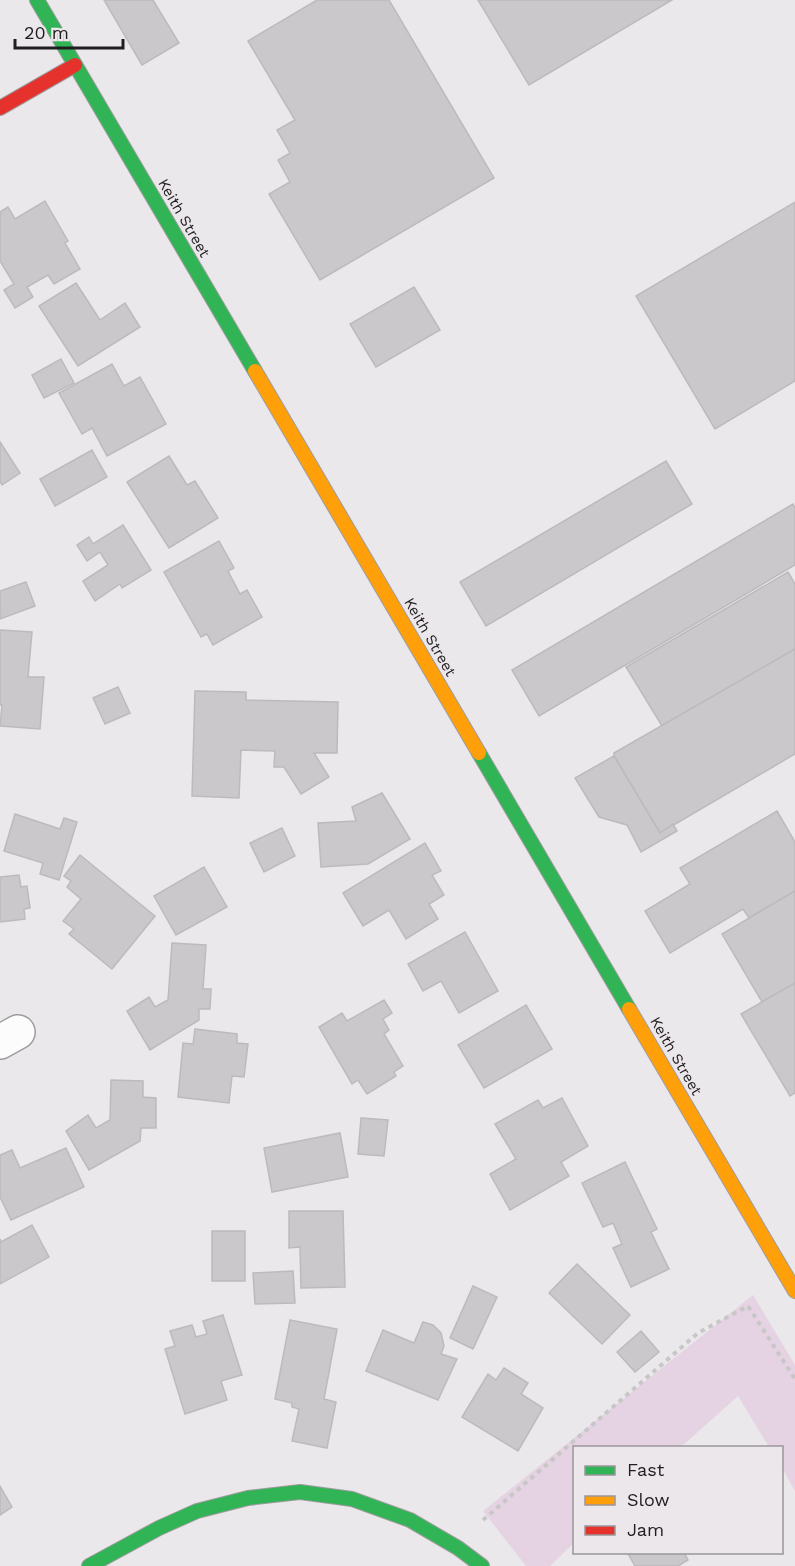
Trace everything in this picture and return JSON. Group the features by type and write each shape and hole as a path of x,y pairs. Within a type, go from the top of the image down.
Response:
{"street":[{"name":"Keith Street","path":"37,0 795,1291"},
{"path":"0,108 75,65"},
{"path":"89,1566 159,1528 197,1511 248,1498 300,1492 352,1499 410,1520 458,1548 482,1566"}],"path":[{"path":"483,1520 698,1333 748,1306 795,1379"}],"shaded area":[{"path":"753,1295 795,1365 795,1491 783,1470 783,1446 768,1446 738,1396 682,1446 573,1446 573,1544 550,1566 526,1566 483,1511"}],"building":[{"path":"104,0 153,0 179,43 142,65"},
{"path":"317,0 389,0 494,178 320,280 269,194 290,182 278,160 290,153 277,130 295,120 248,41"},
{"path":"478,0 672,0 529,85"},
{"path":"45,201 68,241 65,243 80,269 54,284 48,275 27,287 33,297 15,308 4,290 14,284 0,261 0,212 8,207 15,219"},
{"path":"795,202 795,381 715,429 636,296"},
{"path":"76,283 100,320 125,303 140,327 78,366 39,306"},
{"path":"414,287 440,330 376,367 350,324"},
{"path":"61,359 74,383 44,398 32,375"},
{"path":"112,364 124,386 140,377 166,424 107,456 92,428 82,434 59,393"},
{"path":"0,442 20,473 2,485 0,481"},
{"path":"92,450 107,477 55,506 40,479"},
{"path":"169,456 187,485 195,481 218,518 169,548 127,482"},
{"path":"666,461 692,504 486,626 460,582"},
{"path":"793,504 795,508 795,565 539,716 512,670"},
{"path":"123,525 151,570 122,588 120,584 95,601 83,581 108,565 100,552 87,561 77,545 89,537 93,544"},
{"path":"219,541 234,568 228,571 240,594 247,590 262,617 213,645 207,634 201,637 164,572"},
{"path":"788,572 795,584 795,649 662,726 626,667"},
{"path":"26,582 35,606 0,619 0,591"},
{"path":"0,630 32,632 28,677 44,677 40,729 0,726 2,705 0,705"},
{"path":"795,649 795,754 660,833 614,753"},
{"path":"118,687 130,713 105,724 93,698"},
{"path":"195,691 246,692 246,700 338,702 337,753 314,753 329,777 301,794 284,767 274,767 275,751 241,750 239,798 192,796"},
{"path":"614,756 660,833 673,824 677,831 641,852 627,825 599,817 575,778"},
{"path":"382,793 410,839 368,864 321,867 318,823 356,821 352,807"},
{"path":"777,811 795,842 795,891 749,918 743,909 670,953 645,911 690,884 680,868"},
{"path":"15,814 60,829 64,818 77,822 59,880 40,874 43,863 4,851"},
{"path":"282,828 295,856 264,872 250,843"},
{"path":"425,843 441,871 432,875 444,895 429,904 438,919 406,939 389,910 363,926 343,893"},
{"path":"80,855 155,916 112,969 69,934 74,929 63,921 81,899 67,887 71,881 64,876"},
{"path":"204,867 227,907 176,935 154,896"},
{"path":"19,875 21,887 27,886 30,908 24,909 25,919 0,922 0,877"},
{"path":"795,891 795,983 762,1002 722,934"},
{"path":"465,932 498,991 459,1013 441,981 423,991 408,964"},
{"path":"172,943 206,945 203,989 211,989 210,1009 199,1009 199,1020 150,1050 127,1011 149,997 155,1007 168,1000"},
{"path":"795,983 795,1093 790,1096 741,1014"},
{"path":"384,1000 392,1013 383,1019 389,1030 384,1034 403,1066 394,1072 396,1076 367,1094 358,1080 352,1084 319,1027 342,1013 347,1021"},
{"path":"526,1005 552,1049 484,1088 458,1045"},
{"path":"195,1029 237,1034 237,1043 248,1044 244,1077 232,1076 229,1103 178,1097 183,1043 193,1044"},
{"path":"111,1080 143,1081 143,1097 156,1098 156,1128 141,1128 140,1141 89,1170 66,1131 88,1115 96,1128 110,1120"},
{"path":"562,1098 588,1146 561,1162 569,1176 510,1210 490,1174 516,1159 495,1124 538,1100 543,1108"},
{"path":"361,1118 388,1120 384,1156 358,1154"},
{"path":"340,1133 348,1177 272,1192 264,1148"},
{"path":"66,1148 84,1187 11,1220 0,1197 0,1155 12,1150 20,1168"},
{"path":"625,1162 657,1229 651,1232 669,1269 631,1287 613,1248 622,1244 613,1223 603,1227 582,1183"},
{"path":"289,1211 343,1211 345,1287 301,1288 300,1247 289,1248"},
{"path":"32,1225 49,1257 0,1284 0,1239 1,1242"},
{"path":"212,1231 245,1231 245,1281 212,1281"},
{"path":"577,1264 630,1315 602,1344 549,1293"},
{"path":"293,1271 295,1303 255,1304 253,1273"},
{"path":"473,1286 497,1297 473,1349 450,1338"},
{"path":"223,1315 242,1375 221,1381 227,1400 185,1414 165,1349 175,1346 170,1331 192,1325 196,1337 207,1334 203,1321"},
{"path":"290,1320 337,1329 324,1399 336,1402 327,1448 292,1441 299,1409 292,1407 292,1403 275,1399"},
{"path":"423,1322 433,1325 441,1333 444,1346 441,1354 457,1359 438,1400 366,1371 383,1330 414,1343"},
{"path":"641,1331 659,1352 635,1372 617,1352"},
{"path":"504,1368 528,1383 521,1394 543,1408 518,1451 462,1417 488,1374 496,1380"},
{"path":"0,1486 12,1507 0,1515"},
{"path":"628,1554 685,1554 688,1560 678,1566 635,1566"}],"traffic: fast":[{"path":"37,0 255,371"},
{"path":"479,753 629,1009"},
{"path":"89,1566 159,1528 197,1511 248,1498 300,1492 352,1499 410,1520 458,1548 482,1566"}],"traffic: slow":[{"path":"255,371 479,753"},
{"path":"629,1009 795,1291"}],"traffic: jam":[{"path":"0,108 75,65"}]}
